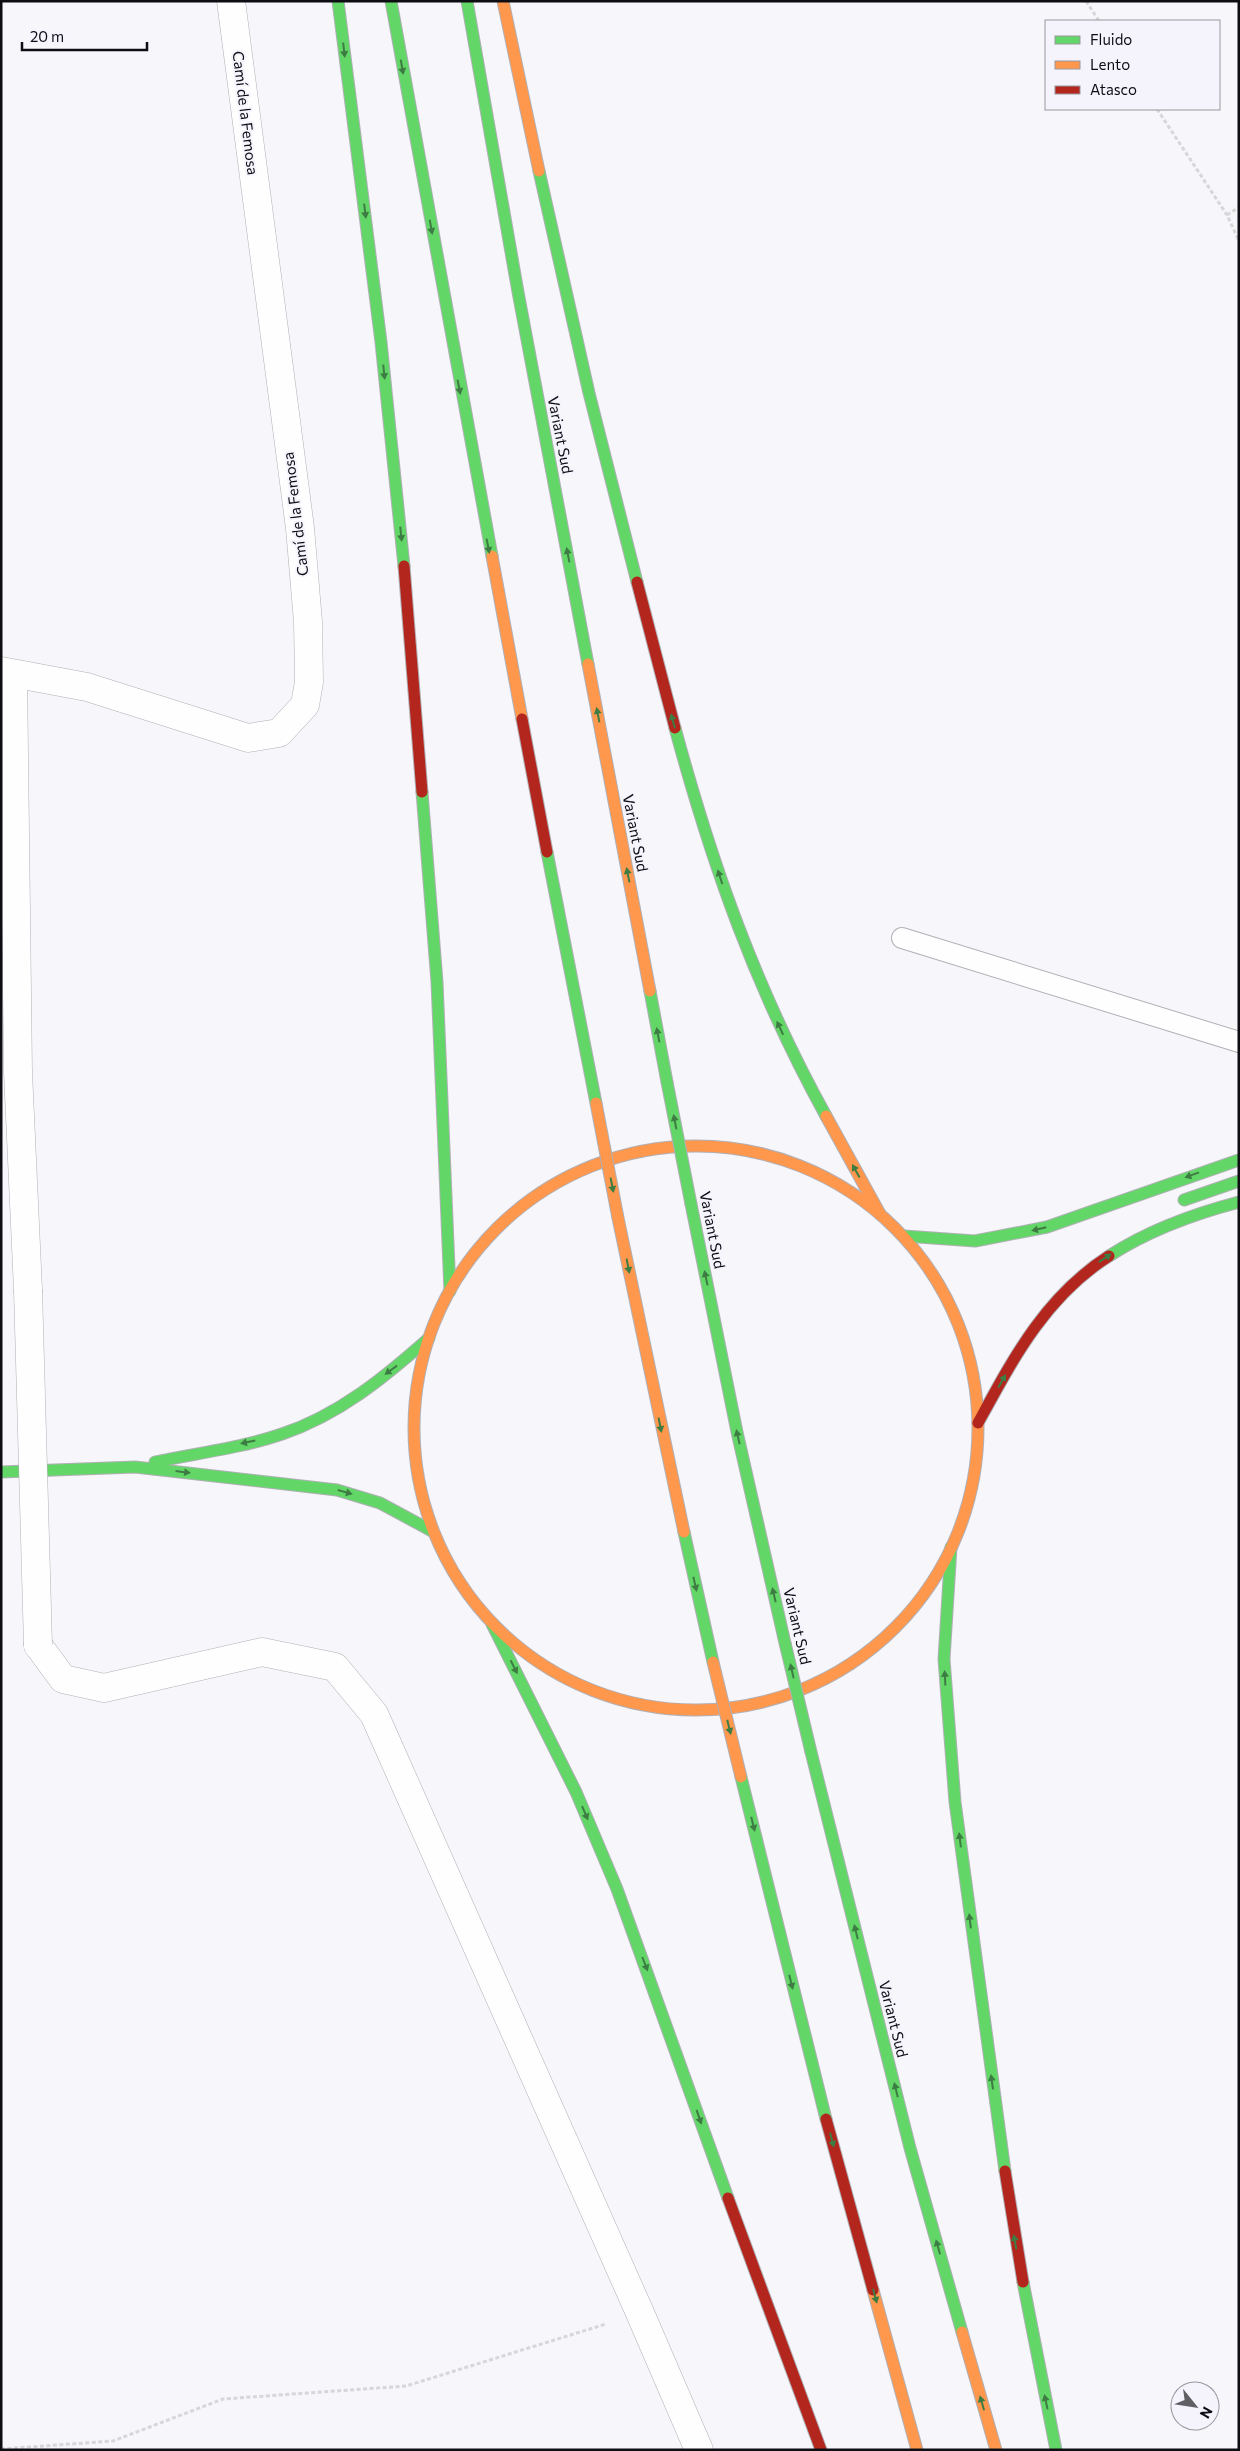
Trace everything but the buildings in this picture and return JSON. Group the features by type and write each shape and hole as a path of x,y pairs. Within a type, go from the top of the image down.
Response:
{"main road":[{"path":"338,1 381,342 409,613 437,982 450,1291"},
{"path":"391,1 457,377 515,690 618,1218 664,1441 713,1662 810,2060 917,2450"},
{"name":"Variant Sud","path":"467,1 518,292 667,1082 737,1432 811,1752 910,2148 996,2450"},
{"path":"503,1 558,259 619,518 701,816 722,883 760,985 786,1040 880,1214"},
{"path":"704,1146 742,1149 780,1158 816,1172 849,1191 880,1214 904,1236 929,1269 950,1304 964,1342 972,1374 978,1423 976,1466 966,1507 951,1547 930,1584 905,1618 874,1647 839,1671 802,1690 762,1703 728,1708 678,1710 636,1705 596,1693 557,1675 523,1652 492,1624 458,1580 432,1531 421,1493 415,1454 414,1415 418,1376 429,1338 450,1291 471,1258 496,1229 525,1204 557,1183 592,1166 628,1154 666,1147 704,1146"},
{"path":"904,1236 975,1241 1047,1227 1239,1160"},
{"path":"1171,1207 1205,1191 1239,1181"},
{"path":"978,1423 1033,1327 1057,1298 1080,1275 1133,1241 1183,1218 1239,1202"},
{"path":"1133,1241 1159,1214"},
{"path":"135,1467 269,1438 299,1428 325,1416 364,1389 402,1362 429,1338"},
{"path":"1,1472 135,1467 337,1490 380,1503 432,1531"},
{"path":"951,1547 944,1658 955,1802 1013,2231 1056,2450"},
{"path":"492,1624 576,1792 617,1889 708,2144 822,2450"}],"street":[{"name":"Camí de la Femosa","path":"7,673 87,687 248,738 279,734 304,705 309,682 308,622 300,528 230,1"},
{"path":"7,673 18,1072 28,1290 38,1645 63,1679 104,1688 262,1652 335,1667 374,1714 640,2313 698,2450"}],"lane":[{"path":"902,938 1239,1042"}],"path":[{"path":"1086,1 1098,20"},
{"path":"1158,110 1227,215 1239,242"},
{"path":"1227,215 1239,207"},
{"path":"1,2448 113,2441 224,2399 406,2386 640,2313"}],"traffic: fast":[{"path":"338,1 381,342 404,566"},
{"path":"391,1 492,556"},
{"path":"467,1 518,292 588,664"},
{"path":"539,171 589,393 637,582"},
{"path":"675,728 705,830 738,927 778,1021 826,1116"},
{"path":"422,792 437,982 450,1291"},
{"path":"547,852 596,1103"},
{"path":"650,991 667,1082"},
{"path":"667,1082 691,1204"},
{"path":"904,1236 975,1241 1047,1227 1239,1160"},
{"path":"1184,1200 1239,1181"},
{"path":"1109,1256 1140,1238 1172,1224 1239,1202"},
{"path":"691,1204 737,1432 785,1643"},
{"path":"155,1462 251,1443 303,1426 342,1406 360,1394 429,1338"},
{"path":"1,1472 135,1467 337,1490 380,1503 432,1531"},
{"path":"684,1532 713,1662"},
{"path":"951,1547 944,1659 955,1802 1005,2171"},
{"path":"492,1624 576,1792 617,1889 728,2198"},
{"path":"785,1643 811,1752"},
{"path":"811,1752 910,2148 962,2332"},
{"path":"741,1777 826,2119"},
{"path":"1023,2282 1056,2450"}],"traffic: slow":[{"path":"503,1 539,171"},
{"path":"492,556 522,719"},
{"path":"588,664 650,991"},
{"path":"596,1103 618,1218"},
{"path":"826,1116 880,1214"},
{"path":"696,1146 724,1147 751,1152 778,1158 804,1168 829,1179 853,1194 875,1210 895,1229 914,1249 930,1271 945,1295 956,1320 966,1346 972,1373 977,1400 978,1428 977,1456 972,1483 966,1510 956,1536 945,1561 930,1585 914,1607 895,1627 875,1646 853,1662 829,1677 804,1688 778,1698 751,1704 724,1709 696,1710 668,1709 641,1704 614,1698 588,1688 563,1677 539,1662 517,1646 497,1627 478,1607 462,1585 447,1561 436,1536 426,1510 420,1483 415,1456 414,1428 415,1400 420,1373 426,1346 436,1320 447,1295 462,1271 478,1249 497,1229 517,1210 539,1194 563,1179 588,1168 614,1158 641,1152 668,1147 696,1146"},
{"path":"618,1218 684,1532"},
{"path":"713,1662 741,1777"},
{"path":"873,2290 917,2450"},
{"path":"962,2332 996,2450"}],"traffic: jam":[{"path":"404,566 422,792"},
{"path":"637,582 675,728"},
{"path":"522,719 547,852"},
{"path":"978,1423 1018,1353 1049,1310 1066,1290 1086,1272 1109,1256"},
{"path":"826,2119 873,2290"},
{"path":"1005,2171 1023,2282"},
{"path":"728,2198 821,2450"}]}
